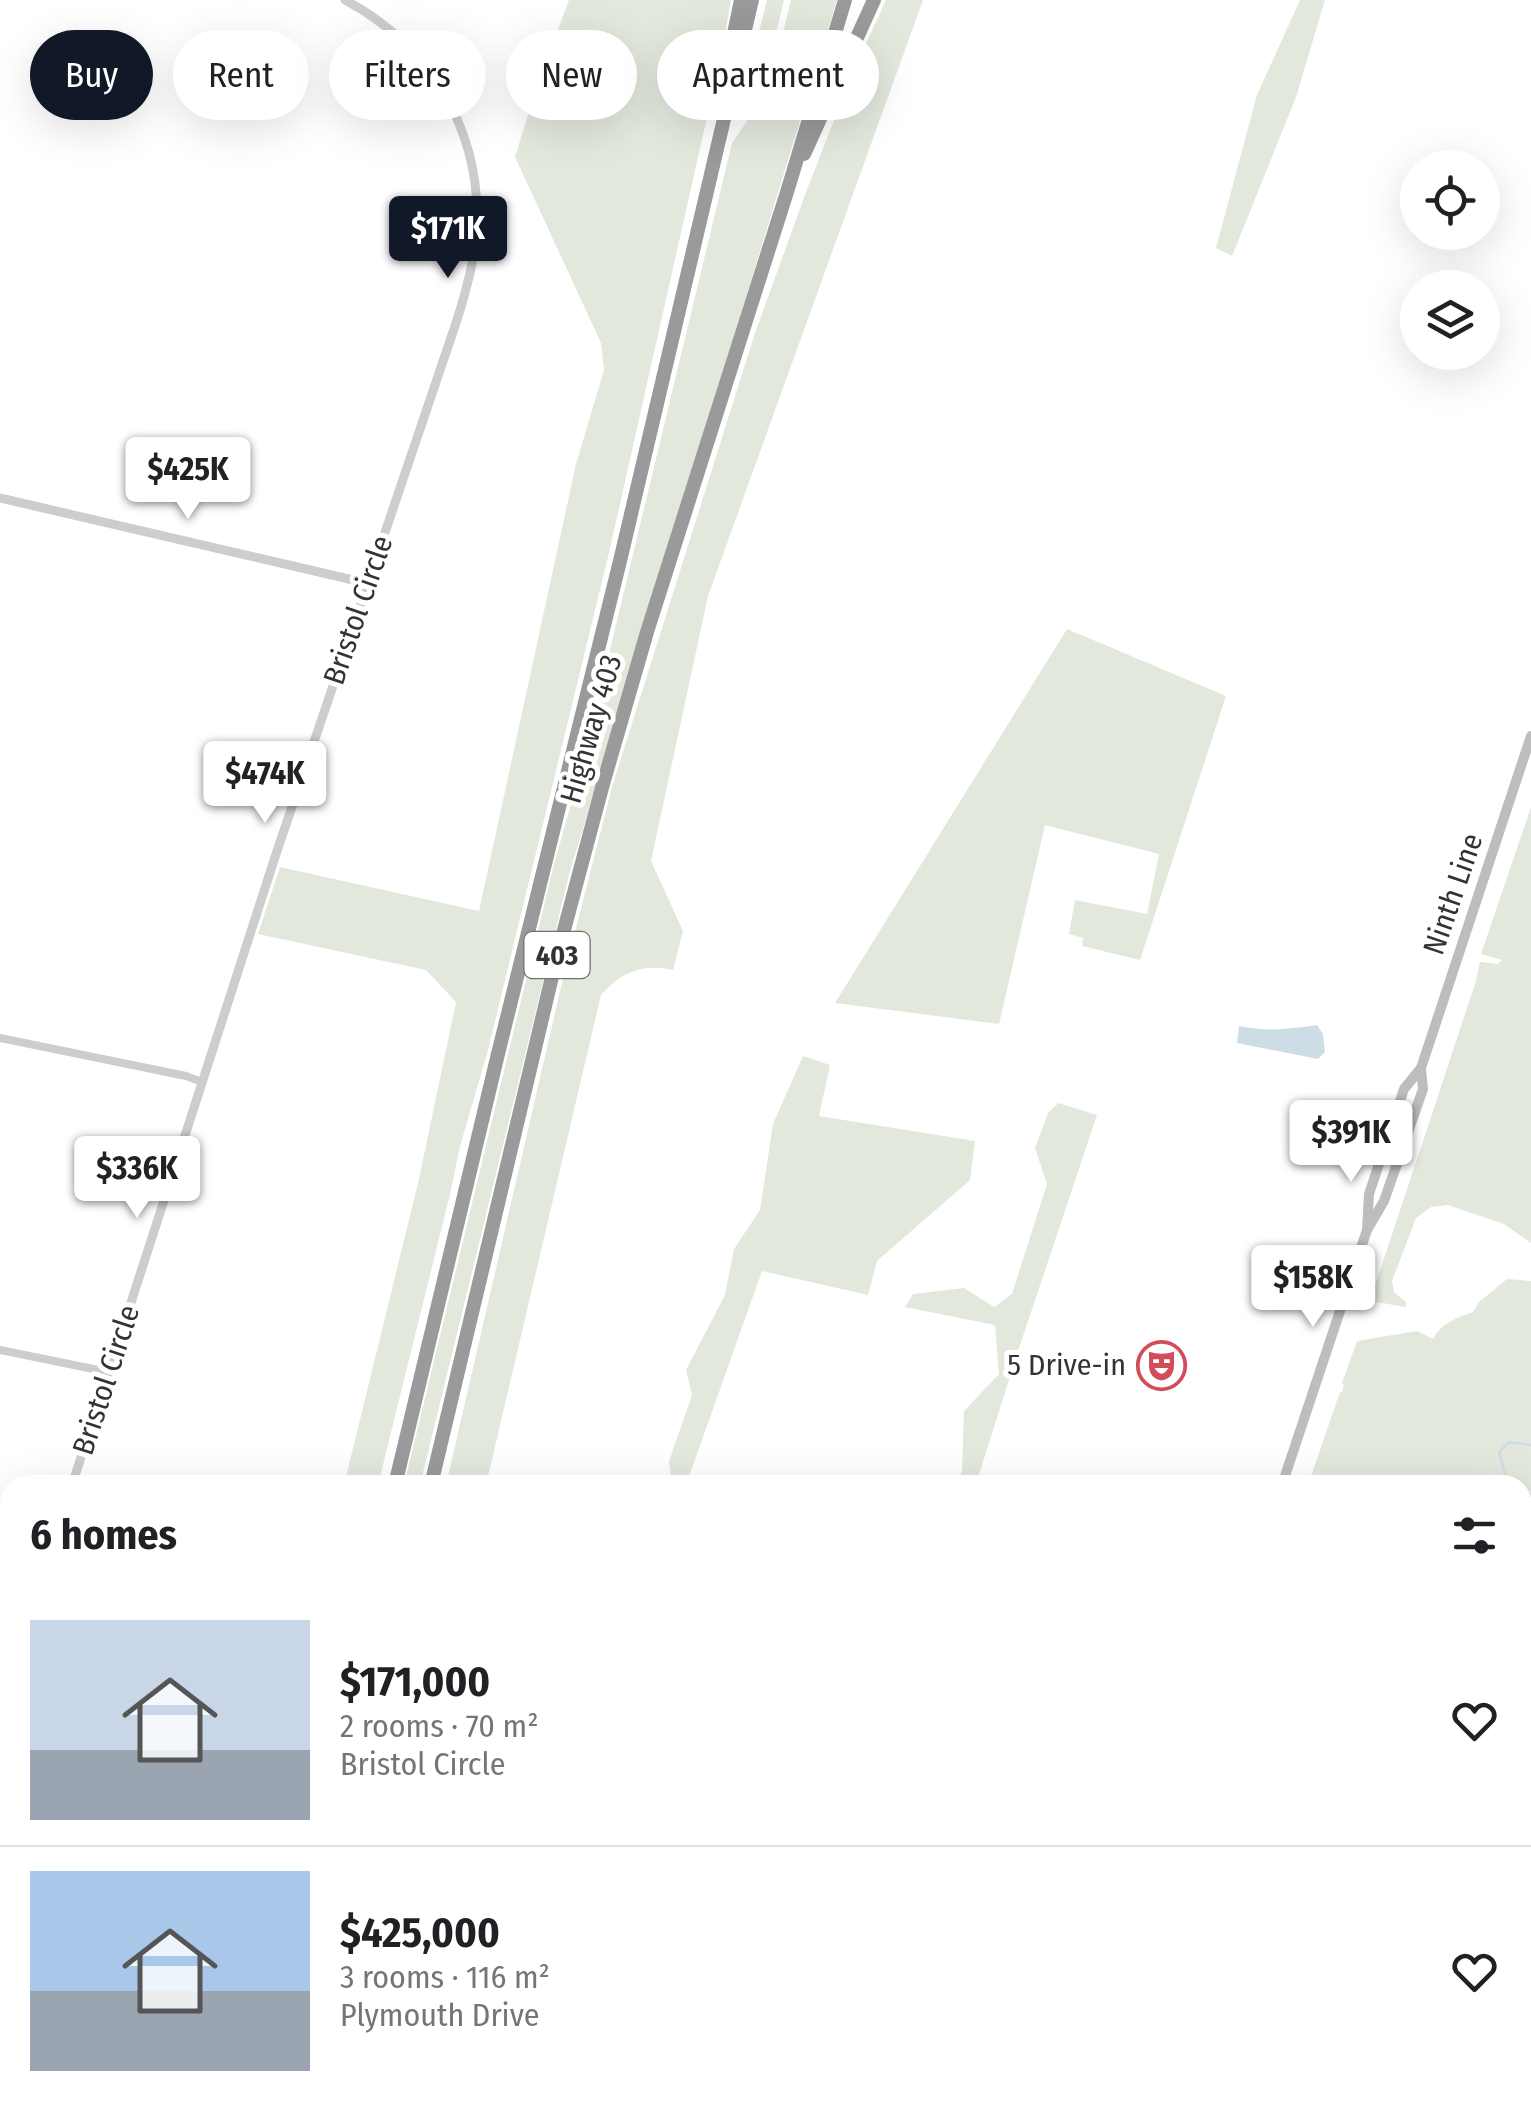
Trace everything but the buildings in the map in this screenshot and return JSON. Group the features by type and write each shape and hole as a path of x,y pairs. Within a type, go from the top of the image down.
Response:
{"highway":[{"path":"735,30 742,0"},
{"name":"Highway 403","path":"745,30 752,0"},
{"name":"Highway 403","path":"433,1475 556,960 603,784 845,0"},
{"path":"787,192 874,0"},
{"name":"Highway 403","path":"397,1475 724,120"}],"main road":[{"name":"Ninth Line","path":"1367,1230 1369,1194 1404,1089 1421,1068 1531,736"},
{"name":"Ninth Line","path":"1285,1475 1367,1230 1384,1201 1422,1089 1421,1068"}],"street":[{"name":"Bristol Circle","path":"75,1475 366,583 463,302 474,251 477,220 472,162 448,97 431,71 400,38 345,0"},
{"path":"0,498 366,583"},
{"path":"0,1038 202,1082"},
{"path":"0,1350 108,1372"}],"shaded area":[{"path":"569,0 731,0 726,30 657,30 657,120 706,120 608,557 380,1475 346,1475 419,1179 456,1002 426,970 258,934 280,867 479,911 576,464 604,370 601,343 515,157 526,120 637,120 637,30 558,30"},
{"path":"767,0 784,0 777,30 759,30"},
{"path":"791,0 837,0 828,30 784,30"},
{"path":"886,0 923,0 708,596 651,861 683,931 673,970 633,971 601,995 488,1475 448,1475 561,987 612,787 754,336 834,120 879,120 879,30 872,30"},
{"path":"1300,0 1325,0 1296,97 1232,256 1216,248 1257,95"},
{"path":"748,120 800,120 570,871 422,1475 406,1475 553,868 584,758 732,143"},
{"path":"1067,629 1226,696 1140,960 1082,946 1083,938 1069,934 1075,900 1147,914 1159,854 1045,825 999,1024 835,1003"},
{"path":"1531,807 1531,1243 1504,1224 1448,1205 1431,1207 1416,1218 1392,1281 1394,1292 1406,1302 1406,1307 1370,1301 1480,962 1498,964 1502,960 1481,954"},
{"path":"1317,1025 1323,1034 1325,1052 1318,1059 1237,1043 1239,1026 1288,1029"},
{"path":"803,1056 830,1065 819,1116 975,1141 970,1180 877,1261 868,1295 762,1271 690,1475 671,1475 669,1461 692,1395 686,1370 725,1295 734,1249 760,1210 773,1124"},
{"path":"1058,1103 1097,1115 979,1475 960,1475 964,1411 999,1374 995,1325 905,1307 913,1294 964,1288 994,1307 1012,1294 1047,1184 1035,1148 1048,1113"},
{"path":"1507,1279 1531,1281 1531,1475 1311,1475 1357,1341 1417,1331 1433,1339 1445,1325 1473,1312"}],"waterway":[{"path":"1505,1475 1499,1452 1509,1442 1531,1445"}],"place":[{"name":"5 Drive-in","path":"1161,1365"}]}
